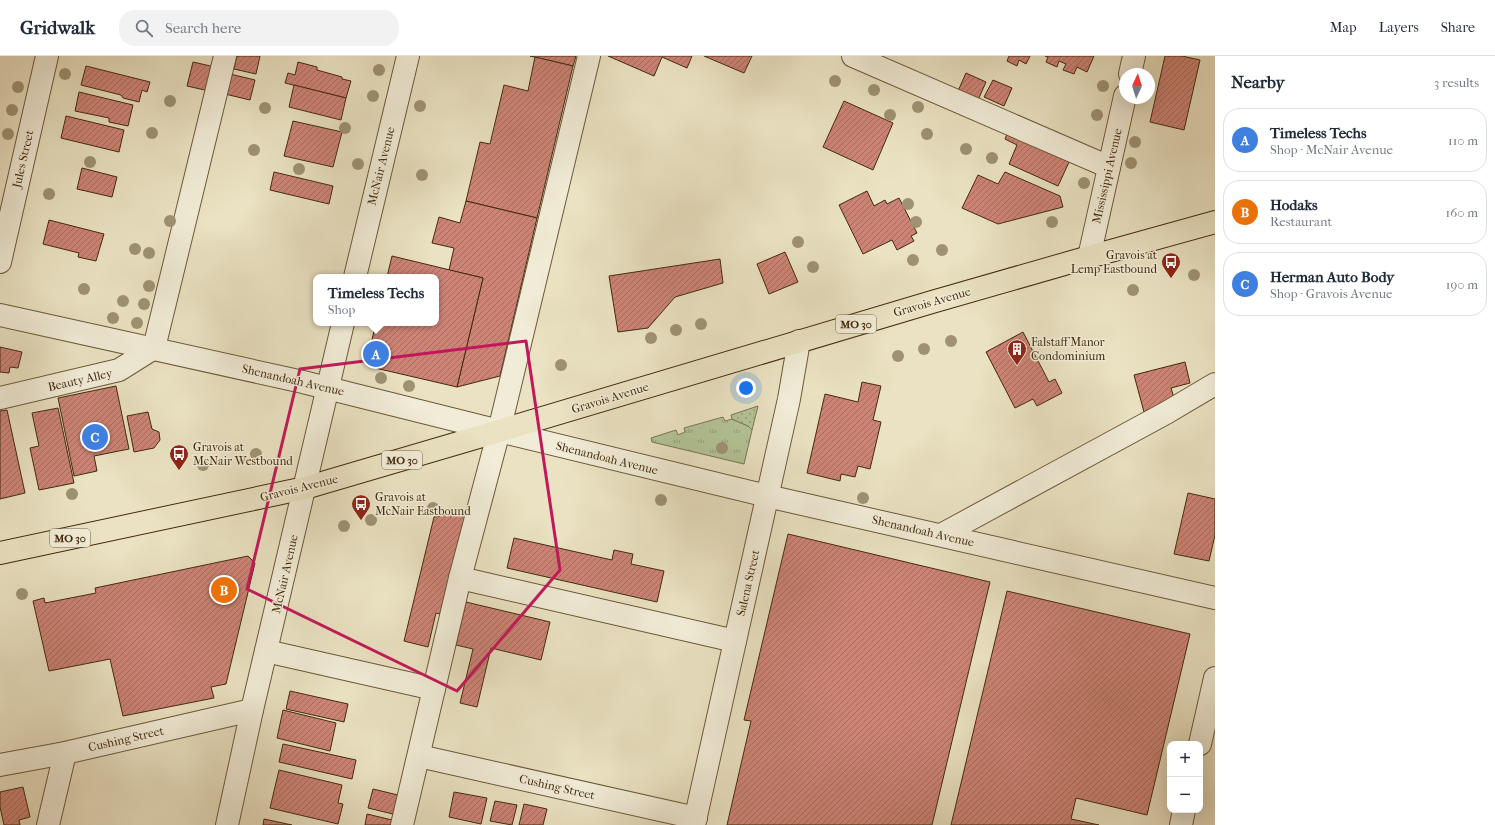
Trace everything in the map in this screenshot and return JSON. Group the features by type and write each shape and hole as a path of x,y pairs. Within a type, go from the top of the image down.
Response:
{"main road":[{"name":"Gravois Avenue","path":"0,553 305,488 499,432 799,341 1088,256 1215,222"}],"street":[{"name":"Jules Street","path":"0,262 47,56"},
{"path":"154,348 225,56"},
{"name":"McNair Avenue","path":"356,274 408,56"},
{"path":"402,825 460,578 499,432 589,56"},
{"path":"853,56 1109,167"},
{"path":"1131,68 1134,56"},
{"name":"Mississippi Avenue","path":"1088,256 1123,104"},
{"name":"Shenandoah Avenue","path":"0,315 154,348 328,388 499,432 767,496 1215,598"},
{"name":"McNair Avenue","path":"227,825 252,710 343,326"},
{"name":"Salena Street","path":"695,822 789,398 799,341"},
{"name":"Beauty Alley","path":"0,398 119,370 154,348"},
{"path":"941,535 1166,413 1215,384"},
{"path":"460,578 735,641"},
{"path":"266,651 434,689"},
{"path":"1201,741 1215,678"},
{"name":"Cushing Street","path":"0,765 65,753 252,710"},
{"path":"48,825 65,753"},
{"name":"Cushing Street","path":"419,756 695,822"},
{"path":"1181,825 1183,813"}],"highlighted area":[{"path":"526,341 560,570 457,691 247,589 300,369"}],"green space":[{"path":"758,406 752,430 748,426 732,419 731,415"},
{"path":"723,417 725,421 732,419 748,426 752,430 744,464 652,442 651,438 676,430 678,435 685,432 684,428"}],"building":[{"path":"237,56 260,56 256,74 234,69"},
{"path":"530,56 576,56 573,66"},
{"path":"608,56 692,56 687,68 662,57 654,76"},
{"path":"704,56 752,56 744,73"},
{"path":"1009,56 1030,56 1026,64 1019,60 1017,66 1007,61"},
{"path":"1045,56 1094,56 1087,72 1077,67 1074,74 1063,70 1066,64 1059,61 1057,67 1046,62 1048,57"},
{"path":"1165,56 1182,56 1200,60 1184,130 1150,122"},
{"path":"535,57 573,66 537,218 466,201 480,142 490,144 504,85 528,91"},
{"path":"193,62 215,67 209,91 187,86"},
{"path":"298,62 317,67 317,70 351,81 346,98 285,83 288,73 295,75"},
{"path":"86,66 150,82 147,92 142,90 139,102 123,98 121,95 81,85"},
{"path":"966,73 986,82 978,100 958,91"},
{"path":"230,74 255,80 250,100 225,94"},
{"path":"993,80 1012,88 1004,106 984,97"},
{"path":"294,85 346,98 341,120 289,107"},
{"path":"79,92 133,105 128,126 109,122 109,118 75,111"},
{"path":"844,101 893,123 873,170 823,147"},
{"path":"66,116 124,130 119,152 61,138"},
{"path":"293,121 342,132 333,167 284,156"},
{"path":"1008,132 1070,160 1058,186 1009,164 1017,145 1005,139"},
{"path":"82,168 117,177 112,197 77,189"},
{"path":"274,172 333,186 329,204 270,190"},
{"path":"1005,172 1060,196 1063,207 998,224 962,208 978,175 998,184"},
{"path":"867,191 874,206 885,200 887,204 899,198 917,233 911,236 914,241 897,250 892,240 863,254 839,205"},
{"path":"466,201 537,218 500,376 457,387 483,278 449,270 454,248 432,243 439,217 460,223"},
{"path":"49,220 104,234 96,261 78,257 79,253 43,244"},
{"path":"785,252 798,282 769,294 757,264"},
{"path":"392,256 483,278 457,387 371,367 367,360 375,326 439,326 439,274 388,274"},
{"path":"720,259 723,283 675,297 648,328 618,332 609,276"},
{"name":"Falstaff Manor Condominium","path":"1023,332 1049,382 1055,379 1062,393 1037,406 1033,399 1015,408 986,352"},
{"path":"0,347 22,352 18,368 10,367 9,373 0,372"},
{"path":"1185,362 1190,383 1171,388 1174,398 1144,412 1134,375"},
{"path":"862,382 881,386 873,420 881,422 870,469 858,466 855,477 841,474 840,481 807,473 825,394 858,402"},
{"path":"116,386 129,449 94,456 97,471 74,476 58,398"},
{"path":"58,408 74,483 39,490 30,448 39,446 32,413"},
{"path":"7,410 25,493 0,499 0,411"},
{"path":"148,412 152,429 159,432 160,440 154,448 134,452 127,416"},
{"path":"1188,493 1215,499 1215,535 1209,561 1174,554"},
{"path":"469,511 444,615 436,613 428,647 404,641 434,517"},
{"path":"788,534 990,582 932,825 727,825 751,721 744,720"},
{"path":"514,538 612,560 614,550 633,554 631,564 664,571 657,602 507,568"},
{"path":"248,556 255,563 226,684 211,687 214,698 123,716 110,659 49,671 33,601 44,598 45,603 96,593 95,588"},
{"path":"1007,591 1190,634 1147,815 1076,798 1071,819 1099,825 951,825"},
{"path":"466,602 550,622 541,660 491,648 477,707 460,703 473,649 456,645"},
{"path":"290,691 348,704 344,722 286,709"},
{"path":"283,710 336,723 330,751 277,738"},
{"path":"283,744 356,760 352,779 279,762"},
{"path":"279,770 342,785 338,803 343,804 338,824 270,808"},
{"path":"23,787 30,817 19,820 20,825 4,825 0,807 0,792"},
{"path":"373,789 398,795 393,814 368,808"},
{"path":"454,792 487,798 481,824 449,817"},
{"path":"495,801 517,805 512,825 490,821"},
{"path":"524,804 547,809 543,825 519,825"},
{"path":"367,814 392,820 391,825 365,825"},
{"path":"264,819 292,825 263,825"}],"place":[{"name":"Gravois at Lemp Eastbound","path":"1171,279"},
{"name":"Timeless Techs","path":"376,354"},
{"name":"Falstaff Manor Condominium","path":"1017,366"},
{"name":"Herman Auto Body","path":"95,437"},
{"name":"Gravois at McNair Westbound","path":"179,471"},
{"name":"Gravois at McNair Eastbound","path":"361,521"},
{"name":"Hodaks","path":"224,590"}]}
